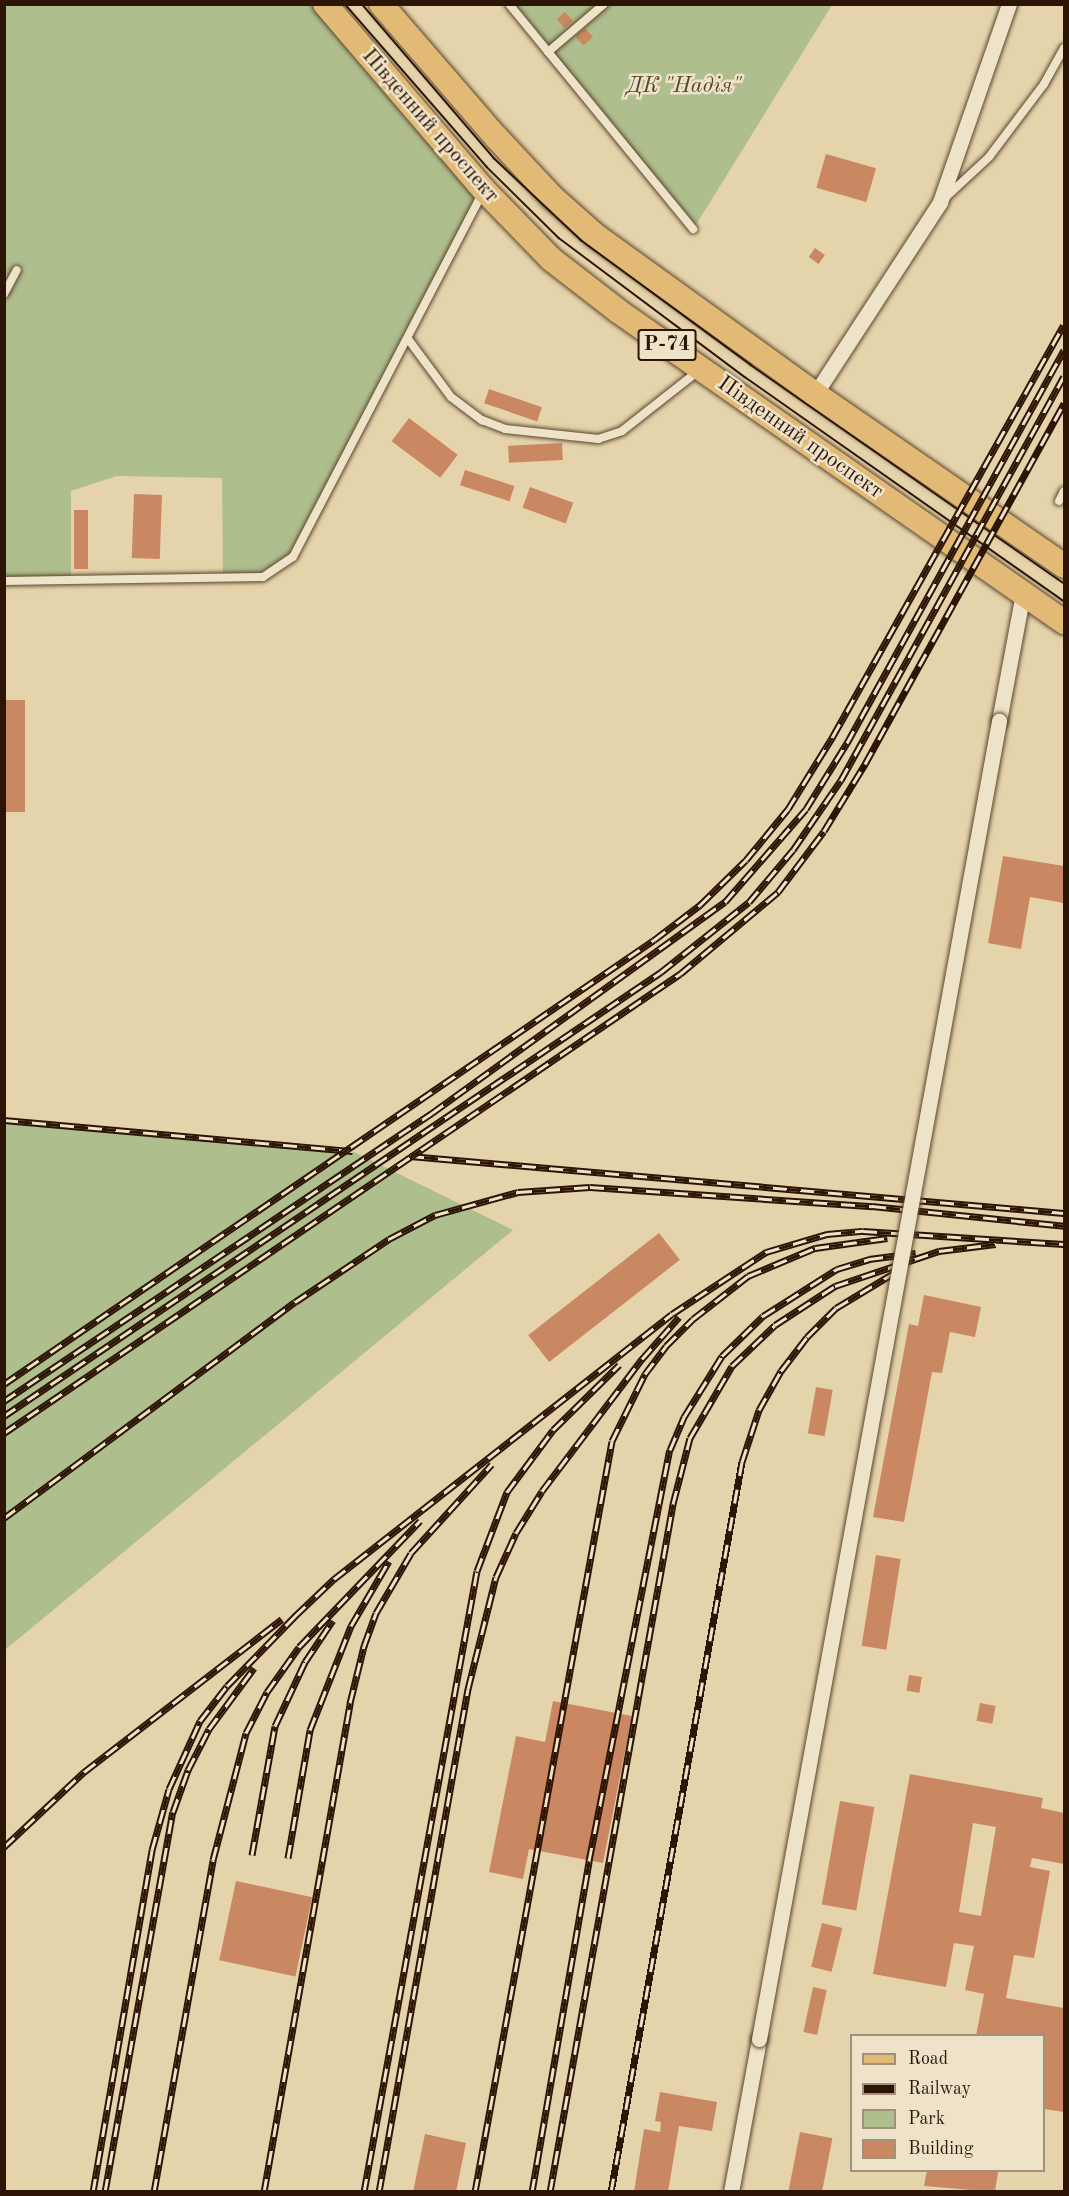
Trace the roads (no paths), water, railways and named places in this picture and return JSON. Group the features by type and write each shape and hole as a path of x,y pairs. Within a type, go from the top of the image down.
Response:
{"main road":[{"name":"Південний проспект","path":"325,4 484,190 551,259 618,312 1065,622"},
{"name":"Південний проспект","path":"381,4 496,138 561,204 630,262 815,394 1065,566"}],"street":[{"path":"815,394 940,202 1010,4"},
{"path":"731,2192 1023,593"}],"lane":[{"path":"509,4 693,229"},
{"path":"548,52 604,4"},
{"path":"940,202 989,157 1044,84 1065,48"},
{"path":"4,581 263,577 293,557 484,190"},
{"path":"4,294 17,270"},
{"path":"408,339 451,397 482,420 505,429 598,439 622,431 701,369"},
{"path":"1059,501 1065,491"}],"tram line":[{"path":"345,4 487,167 559,238 745,377 1064,601"},
{"path":"362,4 494,158 581,240 751,365 1064,583"}],"railway":[{"path":"4,1384 654,940 700,905 746,860 788,809 833,736 1064,325"},
{"path":"4,1401 432,1113 725,902 806,809 847,743 1064,350"},
{"path":"4,1416 661,972 749,902 793,850 841,780 1064,376"},
{"path":"4,1433 680,974 778,892 824,831 865,764 1064,403"},
{"path":"4,1120 353,1151"},
{"path":"410,1156 1064,1213"},
{"path":"4,1518 295,1302 389,1239 435,1215 518,1192 590,1187 872,1206 1064,1226"},
{"path":"93,2192 152,1850 169,1789 200,1721 227,1686 295,1616 334,1579 672,1314 766,1252 827,1234 863,1231 1064,1244"},
{"path":"475,2192 612,1441 645,1374 666,1346 693,1319 748,1276 815,1248 887,1238"},
{"path":"550,2192 673,1504 690,1438 732,1366 775,1325 835,1286 939,1251 996,1244"},
{"path":"532,2192 589,1861 670,1450 684,1417 722,1356 763,1316 837,1269 869,1259 916,1253"},
{"path":"611,2192 742,1462 759,1410 781,1371 807,1337 836,1308 899,1270"},
{"path":"379,2192 468,1689 496,1577 516,1533 542,1491 642,1359 679,1317"},
{"path":"364,2192 477,1571 507,1492 553,1430 619,1365"},
{"path":"264,2192 350,1703 364,1646 376,1613 411,1553 492,1464"},
{"path":"154,2192 213,1860 246,1733 267,1692 299,1647 420,1521"},
{"path":"288,1858 310,1730 351,1626 389,1561"},
{"path":"4,1847 84,1772 282,1619"},
{"path":"252,1855 275,1726 305,1662 333,1620"},
{"path":"105,2192 173,1812 188,1770 209,1729 254,1668"}],"park label":[{"name":"ДК \"Надія\"","path":"684,87"}]}
